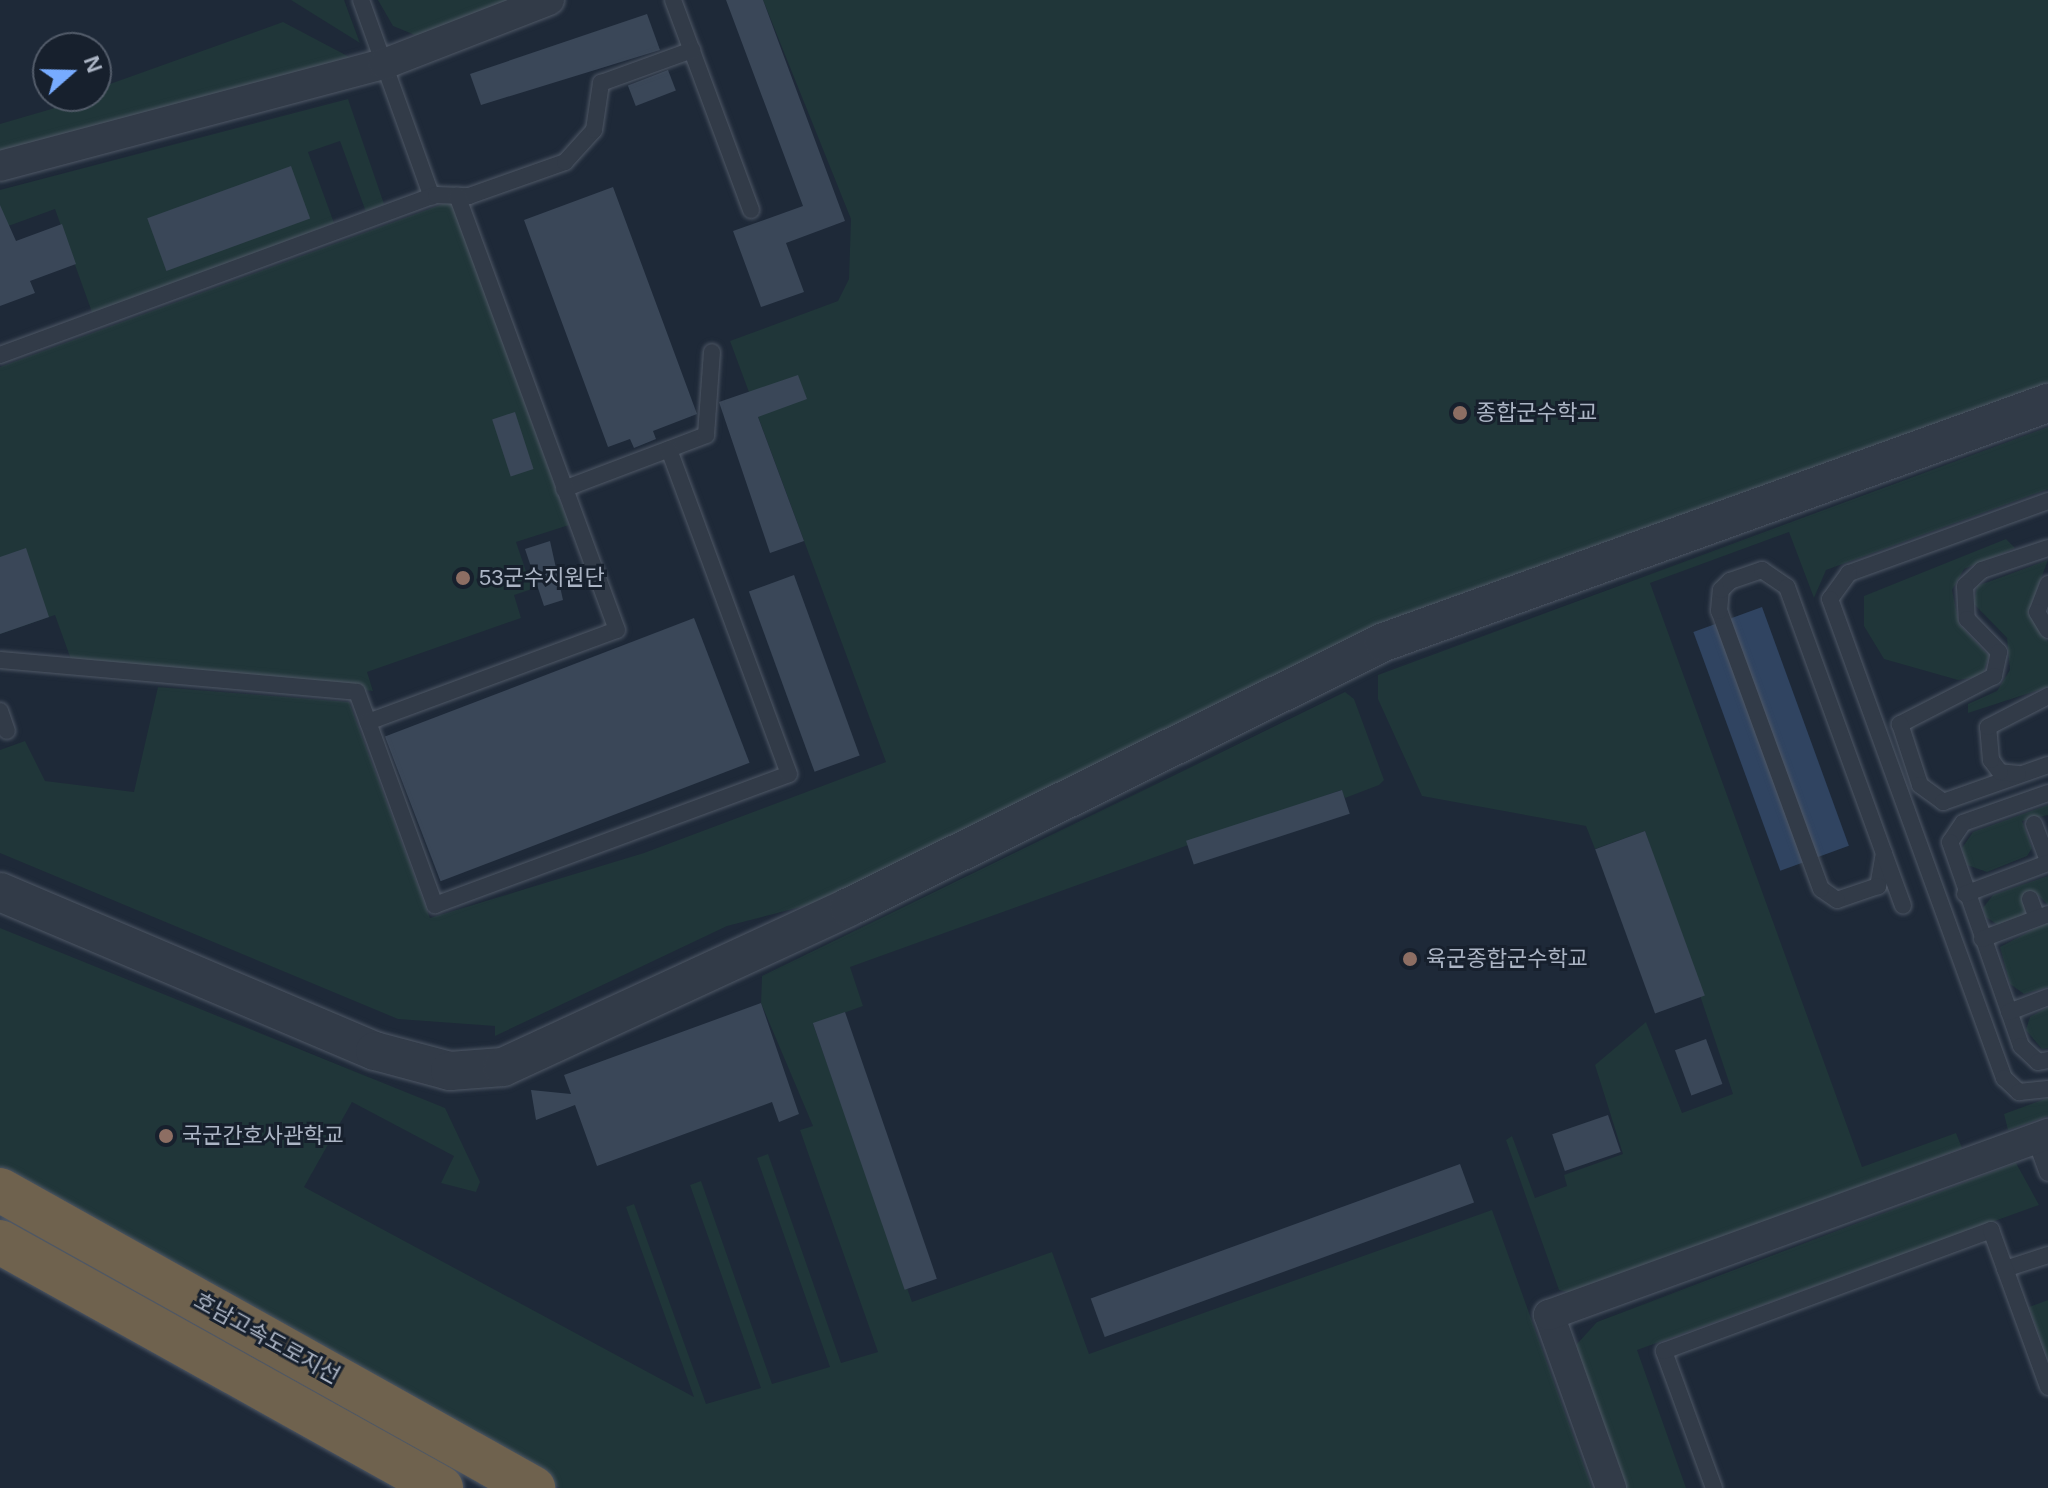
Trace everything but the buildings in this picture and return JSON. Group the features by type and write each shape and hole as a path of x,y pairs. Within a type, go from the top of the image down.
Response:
{"highway":[{"name":"호남고속도로지선","path":"0,1190 533,1488"},
{"name":"호남고속도로지선","path":"0,1242 441,1488"}],"street":[{"path":"0,166 384,64 549,0"},
{"path":"0,892 375,1051 450,1071 503,1067 864,900 1384,642 2048,403"},
{"path":"1611,1488 1549,1315 2041,1136"}],"lane":[{"path":"361,0 432,197"},
{"path":"673,0 751,210"},
{"path":"0,355 432,197 457,196 578,155 594,130 601,83 692,50"},
{"path":"368,722 617,630 457,196"},
{"path":"564,489 706,435 712,352"},
{"path":"0,660 357,692 435,905 789,774 669,449"},
{"path":"2048,501 1849,573 1830,599 2004,1078 2019,1092 2048,1089"},
{"path":"2048,548 1982,570 1965,586 1967,619 1999,652 1994,676 1900,724 1930,798 1956,799 2048,765"},
{"path":"1884,853 1878,886 1837,900 1821,889 1719,611 1721,590 1730,581 1762,570 1787,587 1884,853 1903,906"},
{"path":"2048,584 2037,612 2048,630"},
{"path":"2031,771 2000,772 1985,735 1996,718 2048,696"},
{"path":"0,711 7,731"},
{"path":"2048,793 1954,831 1951,853 2009,1012 2030,1057 2048,1060"},
{"path":"1965,894 2048,862 2034,824"},
{"path":"1982,939 2043,916 2030,899"},
{"path":"2009,1012 2048,997"},
{"path":"2041,1136 2048,1173"},
{"path":"1714,1488 1664,1351 1991,1230 2048,1387"},
{"path":"2005,1269 2048,1255"}],"green space":[{"path":"291,0 344,0 360,43"},
{"path":"378,0 518,0 420,37 393,26"},
{"name":"종합군수학교","path":"763,0 2048,0 2048,389 1870,454 831,899 727,926 495,1036 495,1026 398,1019 0,853 0,750 25,741 45,781 134,792 158,687 349,702 430,918 644,853 886,762 730,341 838,301 849,279 851,219"},
{"path":"283,22 355,60 0,152 0,124 41,112 112,112 112,83"},
{"path":"348,99 384,204 366,212 340,141 308,152 334,223 93,315 55,209 0,229 0,190"},
{"path":"451,201 569,525 516,542 532,589 514,595 521,618 367,672 373,691 73,665 55,615 0,634 0,367"},
{"path":"2048,427 2048,489 1826,570 1814,598 1789,532 1650,583 1862,1167 1956,1133 1962,1148 1573,1293 1559,1290 1506,1140 1512,1136 1535,1198 1567,1186 1564,1175 1623,1154 1595,1065 1646,1022 1682,1113 1733,1094 1645,831 1595,849 1586,826 1422,796 1378,699 1378,675"},
{"path":"2006,539 2015,548 1964,569 1952,590 1959,624 1989,656 1982,676 1958,680 1884,659 1864,626 1864,596"},
{"path":"2048,560 2028,613 2048,642 2048,687 1968,713 1968,704 1997,691 2010,670 2007,638 1974,604 1977,586"},
{"path":"1345,692 1354,699 1384,780 1379,785 1345,798 1341,790 850,967 863,1006 813,1024 912,1302 1052,1252 1089,1354 1492,1210 1592,1488 560,1488 0,1171 0,928 445,1108 480,1182 476,1192 441,1183 454,1156 352,1102 304,1187 694,1397 626,1207 634,1204 706,1404 761,1388 690,1185 701,1181 772,1384 830,1367 757,1158 768,1154 841,1363 878,1352 800,1130 813,1126 761,1003 762,976"},
{"path":"2048,805 2048,815 2022,821 2032,848 2027,856 1987,872 1967,865 1962,848 1973,832"},
{"path":"2048,876 2048,905 2036,893 2022,898 2026,915 1998,925 1986,917 1983,908 1993,895"},
{"path":"2048,922 2048,987 2024,994 2010,984 2000,947"},
{"path":"2048,1007 2048,1048 2042,1049 2026,1030 2030,1017"},
{"path":"2048,1098 2048,1116 2008,1130 2004,1114"},
{"path":"2016,1163 2039,1205 1637,1350 1686,1488 1620,1488 1575,1360 1577,1344 1597,1322"},
{"path":"2048,1300 2048,1360 2029,1307"}],"water":[{"path":"1762,607 1849,846 1780,871 1693,632"}],"place":[{"name":"종합군수학교","path":"1460,413"},
{"name":"53군수지원단","path":"463,578"},
{"name":"육군종합군수학교","path":"1410,959"},
{"name":"국군간호사관학교","path":"166,1136"}]}
